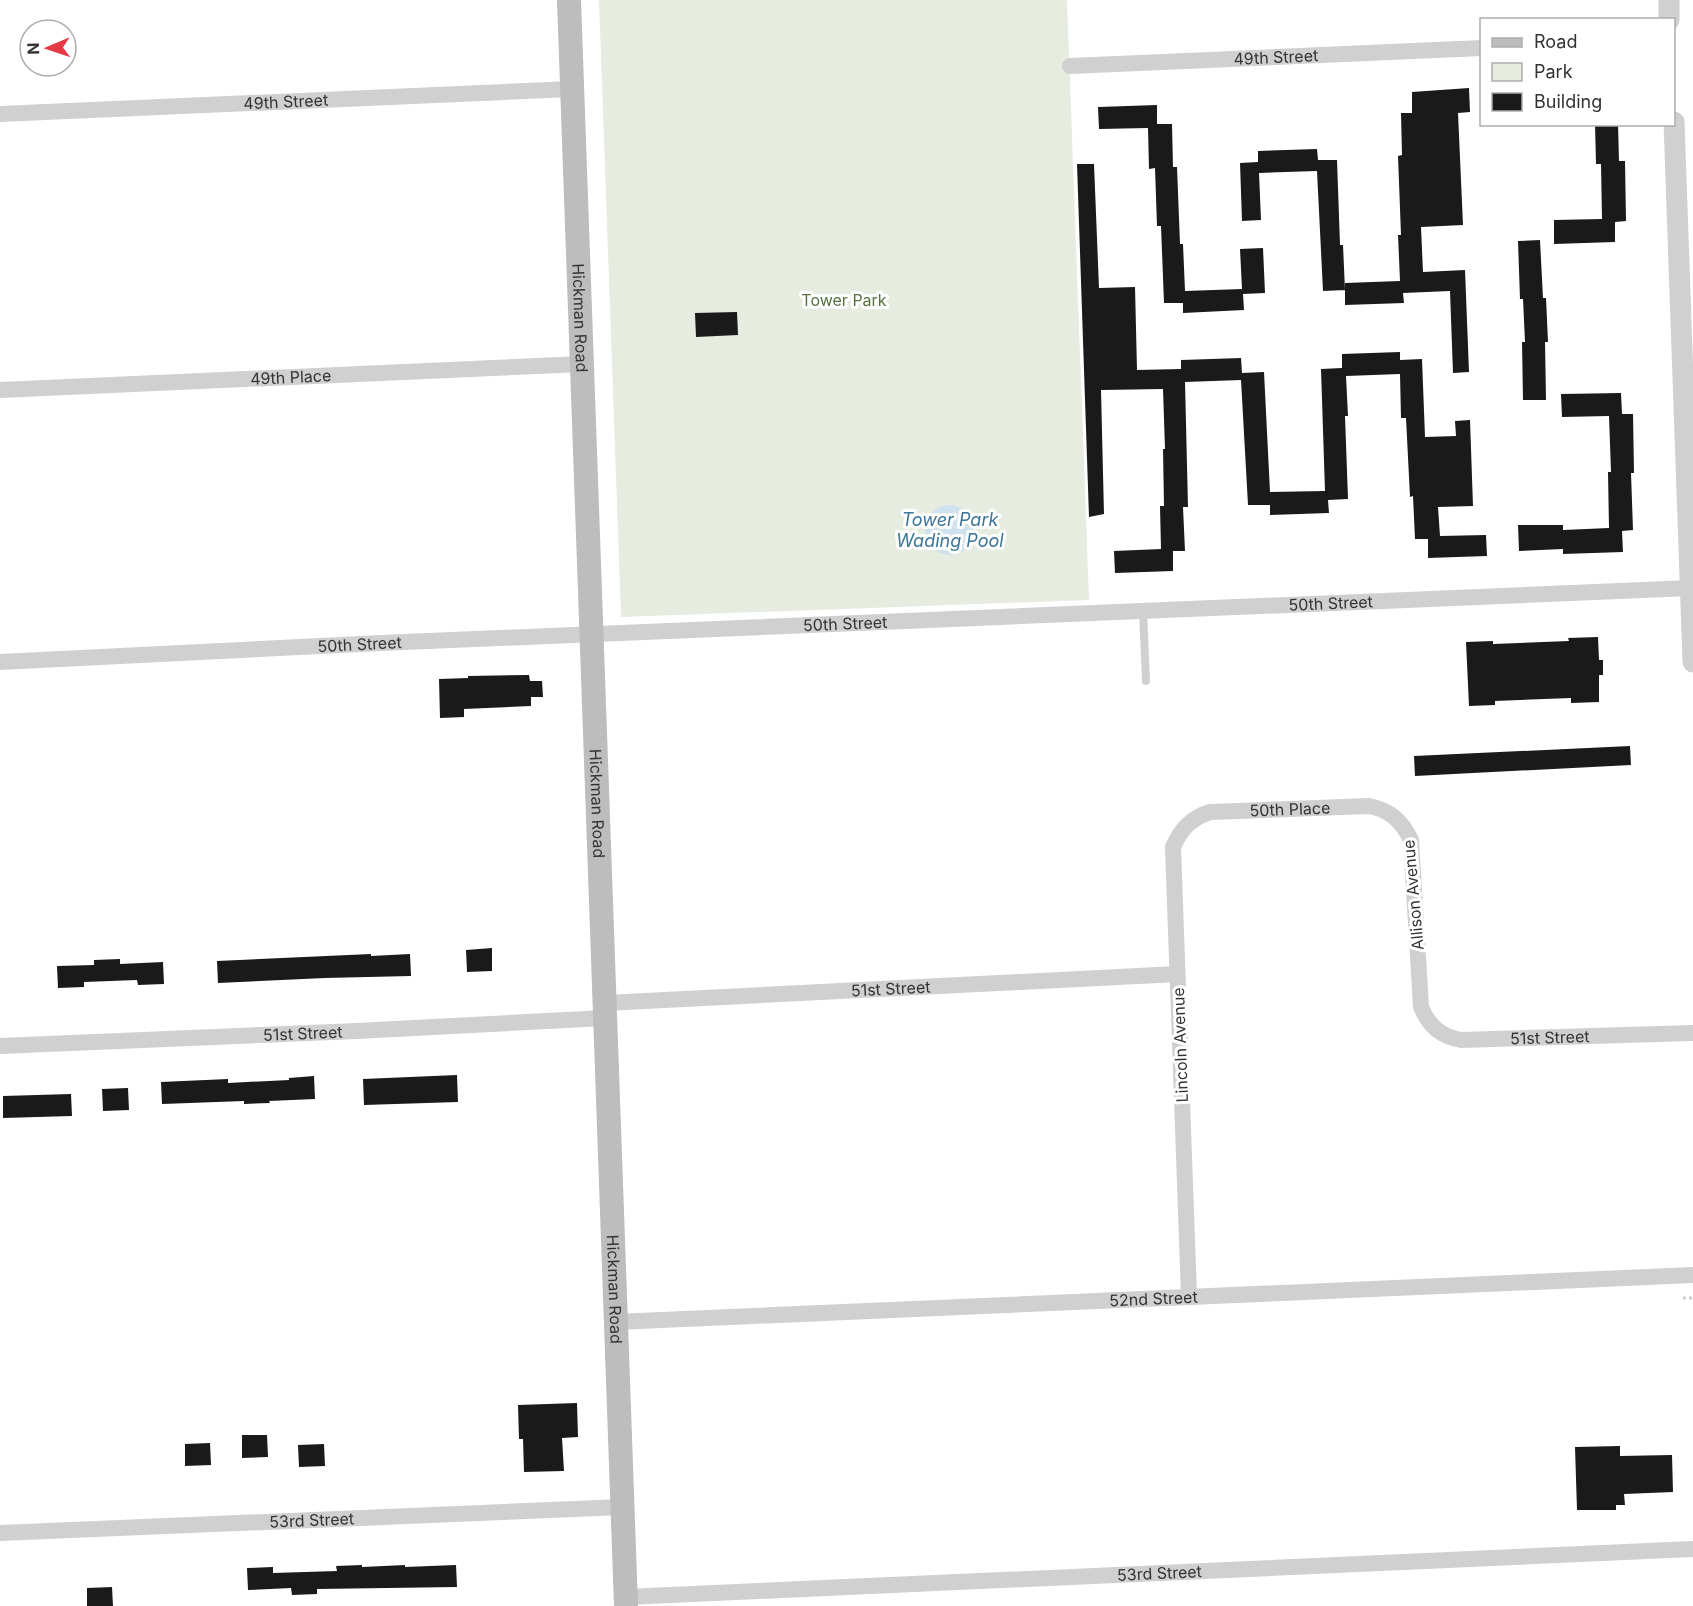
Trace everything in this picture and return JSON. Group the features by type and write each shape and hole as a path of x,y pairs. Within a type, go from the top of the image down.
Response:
{"main road":[{"name":"Hickman Road","path":"569,0 626,1601"}],"street":[{"path":"1669,0 1669,18"},
{"name":"49th Street","path":"1070,66 1480,48"},
{"name":"49th Street","path":"0,114 572,89"},
{"path":"1674,126 1693,662"},
{"name":"49th Place","path":"0,390 582,364"},
{"name":"50th Street","path":"0,662 357,644 592,636 1690,588"},
{"name":"50th Place","path":"1210,812 1369,806"},
{"name":"Allison Avenue","path":"1369,806 1380,808 1394,815 1404,826 1411,840 1421,1006"},
{"name":"Lincoln Avenue","path":"1189,1296 1173,848 1178,834 1188,823 1210,812"},
{"name":"51st Street","path":"0,1046 357,1031 605,1010 1177,974"},
{"name":"51st Street","path":"1421,1006 1426,1020 1435,1030 1461,1041 1693,1033"},
{"name":"52nd Street","path":"616,1322 1693,1275"},
{"name":"53rd Street","path":"0,1533 623,1507"},
{"name":"53rd Street","path":"626,1601 1693,1549"}],"lane":[{"path":"1143,611 1146,681"}],"path":[{"path":"1683,1298 1693,1298"}],"green space":[{"name":"Tower Park","path":"599,0 1067,0 1089,600 621,617"}],"water":[{"name":"Tower Park Wading Pool","path":"945,505 955,505 968,512 975,525 975,535 968,548 955,555 945,555 936,551 929,544 925,535 925,525 929,516 936,509"}],"building":[{"path":"1469,88 1470,112 1458,113 1463,225 1421,227 1423,272 1465,270 1469,372 1453,373 1450,291 1403,293 1404,303 1345,305 1345,283 1400,281 1398,156 1402,155 1401,113 1412,113 1412,92"},
{"path":"1157,105 1157,124 1172,124 1173,167 1177,167 1180,244 1183,244 1185,291 1242,289 1240,249 1263,248 1265,293 1243,294 1244,310 1183,313 1183,303 1164,303 1161,226 1157,226 1155,168 1149,169 1148,128 1099,129 1098,107"},
{"path":"1595,126 1618,126 1619,161 1625,161 1626,221 1615,222 1615,242 1554,244 1554,220 1602,219 1601,164 1596,164"},
{"path":"1317,149 1318,160 1337,160 1340,245 1343,245 1345,290 1323,291 1317,171 1259,173 1261,220 1242,221 1240,163 1258,162 1258,151"},
{"path":"1077,164 1094,164 1099,288 1135,287 1137,370 1181,369 1181,360 1241,358 1242,373 1264,372 1270,492 1325,491 1321,369 1342,368 1342,354 1400,352 1400,360 1422,359 1425,437 1456,436 1455,421 1470,420 1473,506 1438,507 1440,536 1486,535 1487,556 1428,558 1428,539 1415,539 1413,496 1410,497 1406,418 1401,418 1400,374 1346,376 1348,499 1328,500 1329,513 1270,515 1270,505 1248,505 1241,380 1185,382 1188,507 1183,507 1185,551 1173,551 1173,571 1115,573 1114,551 1161,549 1160,506 1164,506 1163,449 1165,449 1163,389 1101,390 1104,514 1089,517"},
{"path":"1540,240 1548,342 1545,342 1546,400 1523,400 1522,342 1525,342 1523,299 1520,299 1518,241"},
{"path":"737,312 738,335 696,337 695,313"},
{"path":"1621,393 1622,414 1633,414 1634,473 1631,473 1633,530 1622,531 1623,552 1563,554 1563,549 1519,551 1518,525 1563,525 1563,530 1609,528 1608,472 1611,472 1609,416 1562,417 1561,394"},
{"path":"1598,637 1599,660 1603,660 1603,675 1599,675 1599,702 1571,703 1571,698 1495,701 1495,705 1469,706 1466,642 1493,641 1493,644 1569,641 1568,638"},
{"path":"529,675 530,681 542,681 543,697 531,697 531,706 464,709 464,717 440,718 439,679"},
{"path":"1630,746 1631,765 1415,776 1414,756"},
{"path":"492,948 492,971 467,972 466,950"},
{"path":"371,954 371,956 410,954 411,976 218,983 217,961"},
{"path":"120,959 120,964 163,962 164,984 138,985 137,980 84,982 84,987 58,988 57,966 94,965 94,960"},
{"path":"457,1075 458,1102 364,1105 363,1079"},
{"path":"314,1076 315,1099 244,1104 244,1101 162,1104 161,1082 228,1079 228,1083 289,1080 289,1078"},
{"path":"128,1088 129,1110 103,1111 102,1089"},
{"path":"71,1094 72,1116 3,1118 3,1096"},
{"path":"577,1403 578,1437 562,1438 564,1471 524,1472 523,1439 519,1439 518,1405"},
{"path":"242,1435 267,1435 268,1457 242,1458"},
{"path":"210,1443 211,1465 185,1466 185,1444"},
{"path":"324,1444 325,1466 299,1467 298,1445"},
{"path":"1620,1446 1620,1456 1672,1455 1673,1492 1624,1494 1625,1505 1616,1505 1616,1510 1577,1510 1575,1447"},
{"path":"362,1565 362,1567 405,1565 405,1567 456,1565 457,1587 317,1589 317,1594 292,1595 291,1588 248,1590 247,1568 273,1567 273,1573 337,1571 336,1566"},
{"path":"112,1587 113,1606 87,1606 87,1588"}]}
